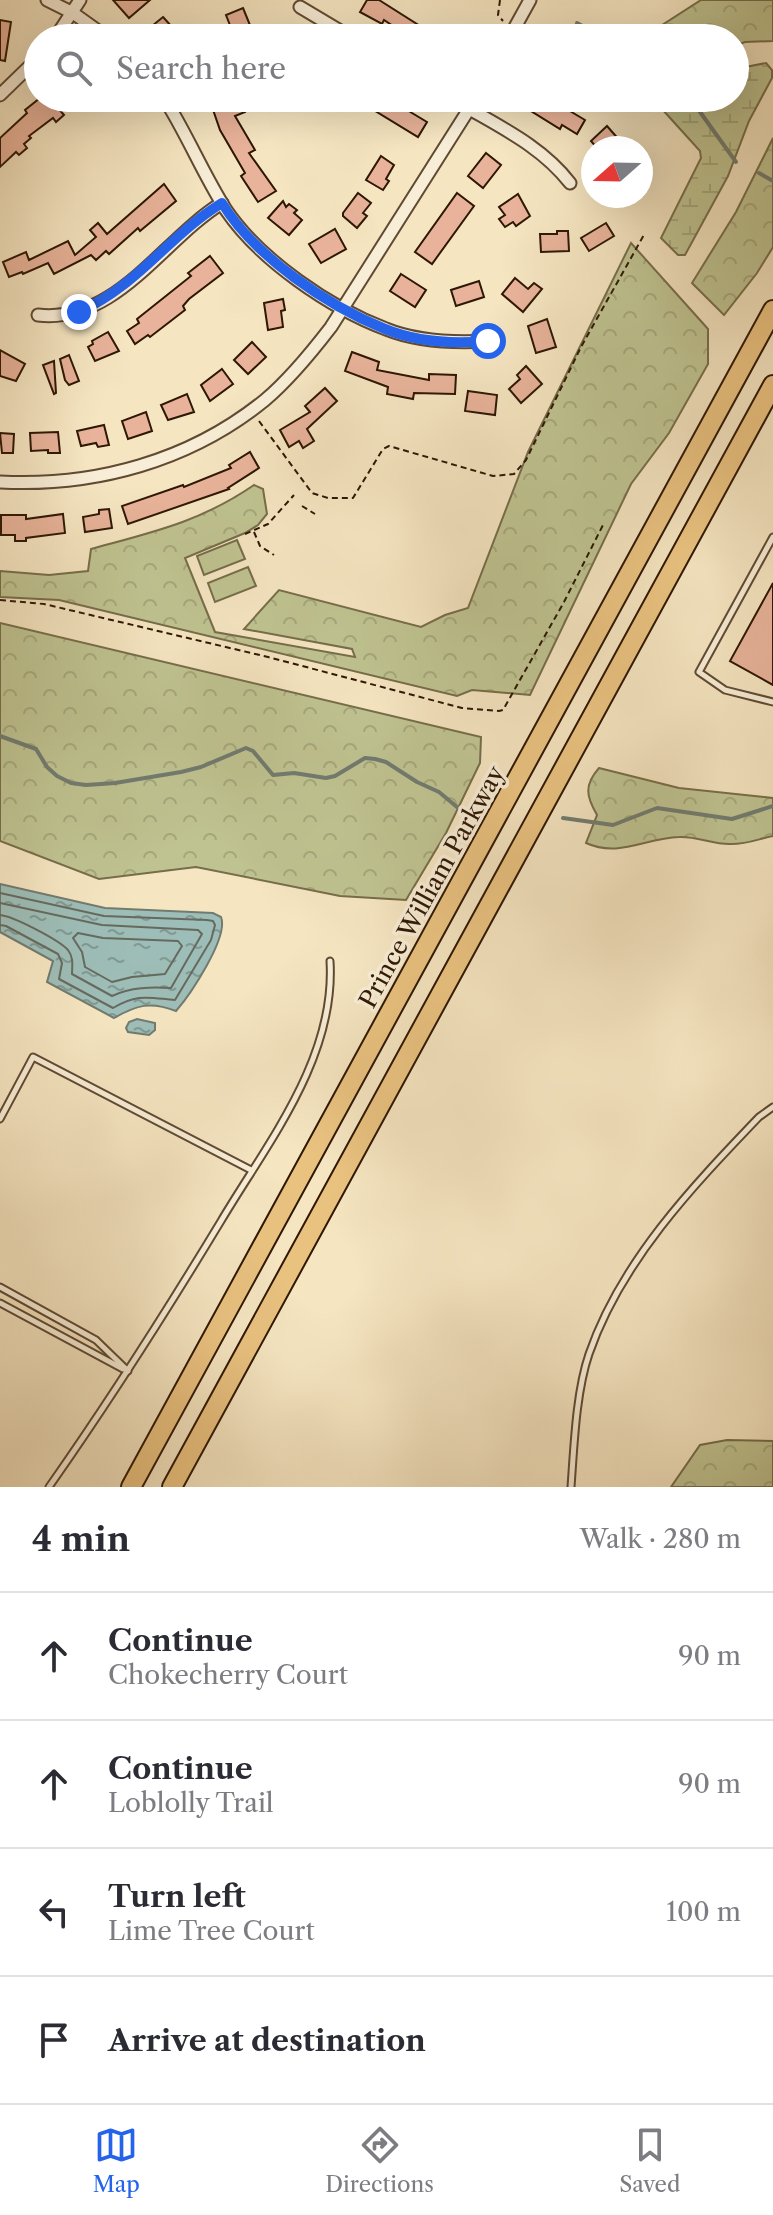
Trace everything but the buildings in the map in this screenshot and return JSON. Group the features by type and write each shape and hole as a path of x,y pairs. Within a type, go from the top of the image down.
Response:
{"highway":[{"name":"Prince William Parkway","path":"131,1487 773,310"},
{"path":"172,1487 773,385"}],"street":[{"path":"47,0 88,24"},
{"path":"65,24 80,0"},
{"path":"517,24 530,0"},
{"path":"300,7 329,24"},
{"path":"0,95 24,72"},
{"path":"172,112 222,203 259,247 279,265 344,309 387,330 413,337 463,343 488,341"},
{"path":"0,482 61,483 143,466 210,437 265,400 310,355 344,309 468,112"},
{"path":"473,112 532,145 570,183"},
{"path":"38,315 64,316 93,305 140,273 188,226 222,203"}],"lane":[{"path":"773,537 699,672 725,690 773,702"},
{"path":"49,1487 165,1316 286,1114 315,1054 328,1003 330,961"},
{"path":"0,1119 33,1057 251,1170"},
{"path":"571,1487 576,1425 589,1356 615,1295 685,1196 759,1117 773,1107"},
{"path":"0,1287 96,1340 128,1371"},
{"path":"0,1303 128,1371"}],"path":[{"path":"500,0 498,15 502,21 506,23 522,15"},
{"path":"259,421 305,488 320,497 353,498 383,449 389,446 493,476 508,476 519,470 552,411 581,347 645,233"},
{"path":"245,534 269,523 294,495"},
{"path":"302,506 315,514"},
{"path":"0,600 44,604 122,621 462,708 495,712 503,710 603,525"},
{"path":"253,531 260,546 274,555"}],"green space":[{"path":"701,0 773,0 773,41 749,42 749,24 664,24"},
{"path":"766,63 772,70 772,78 749,121 728,176 685,255 678,255 661,238 701,158 700,151 665,112 749,112 749,66"},
{"path":"773,138 773,247 724,315 692,283 736,212"},
{"path":"631,243 708,329 708,364 669,433 631,484 530,695 472,690 457,696 59,600 0,597 0,571 49,575 88,571 91,549 195,517 254,485 263,489 267,514 258,525 185,558 215,632 355,657 352,649 244,629 279,590 421,627 468,608 528,452"},
{"path":"237,540 245,559 204,575 197,556"},
{"path":"248,567 256,586 215,602 208,583"},
{"path":"0,623 481,737 480,763 446,833 406,900 340,896 196,867 99,879 0,841"},
{"path":"599,768 679,788 773,798 773,836 735,844 685,837 667,838 610,849 586,843 597,815 589,796 589,785"},
{"path":"727,1440 773,1441 773,1487 671,1487 700,1445"}],"water":[{"path":"0,884 105,908 213,913 221,917 222,926 207,966 176,1011 144,1006 114,1018 47,982 53,961 0,932"},
{"path":"137,1019 155,1023 155,1030 149,1035 128,1032 129,1022"}],"waterway":[{"path":"700,112 736,162"},
{"path":"759,173 773,181"},
{"path":"0,736 36,749 47,767 71,783 115,783 181,772 246,748 253,751 273,775 294,773 326,778 365,758 375,759 439,792 463,812 479,804"},
{"path":"563,818 613,825 657,808 732,819 773,806"}],"route":[{"path":"79,312 122,287 157,258 188,226 222,203 244,232 279,265 344,309 387,330 413,337 463,343 488,341"}]}
